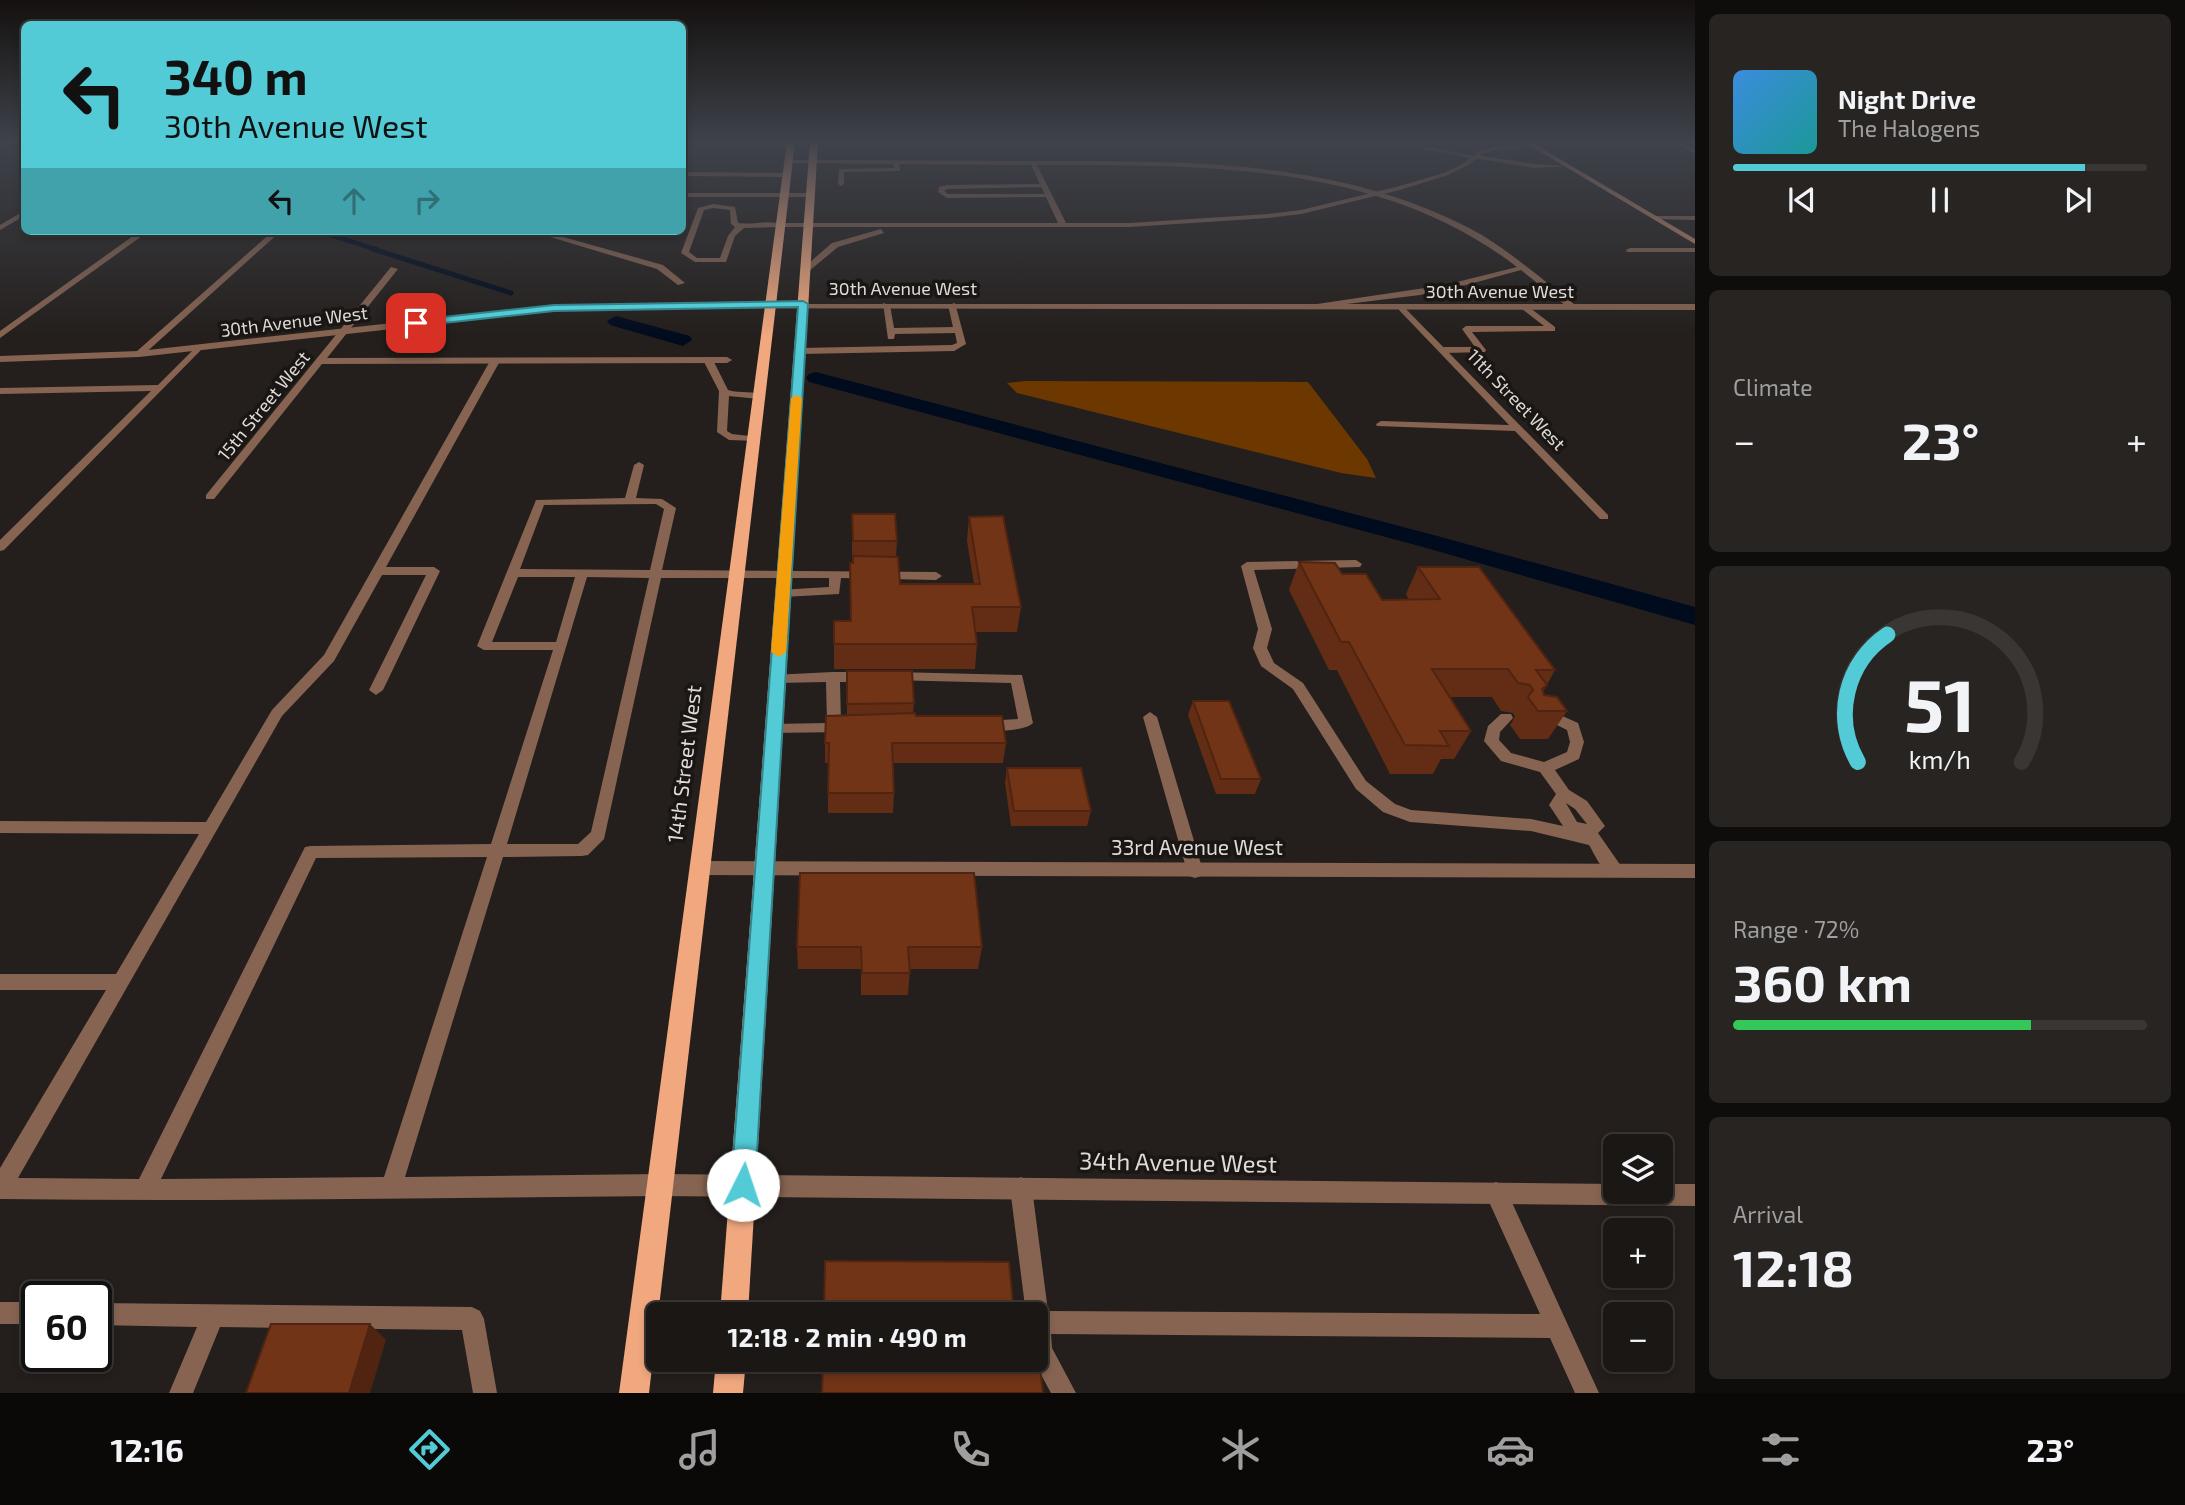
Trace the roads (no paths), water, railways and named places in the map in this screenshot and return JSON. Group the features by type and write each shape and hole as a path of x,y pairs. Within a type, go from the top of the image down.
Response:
{"main road":[{"name":"14th Street West","path":"634,1393 783,207"},
{"path":"735,1302 810,207"},
{"path":"1636,207 1695,242"},
{"path":"728,1393 730,1372"}],"street":[{"path":"707,207 701,208 685,253 695,260 723,260 731,233 740,227 1166,224 1301,212 1322,207"},
{"path":"723,207 733,208 735,224 740,227"},
{"path":"1054,207 1063,225"},
{"path":"1416,207 1470,231 1573,307"},
{"path":"0,228 21,216"},
{"path":"1655,218 1695,218"},
{"path":"806,269 824,251 849,239 920,225"},
{"path":"0,335 139,235"},
{"path":"139,354 273,235"},
{"path":"548,235 660,267 681,283"},
{"path":"582,245 591,235"},
{"path":"1630,250 1695,250"},
{"path":"1674,250 1694,262"},
{"name":"30th Avenue West","path":"1305,308 1421,293 1482,281 1521,268"},
{"name":"15th Street West","path":"210,497 394,269"},
{"name":"30th Avenue West","path":"0,359 69,359 197,349 554,308 771,304 1305,308 1695,307"},
{"path":"886,305 891,349"},
{"path":"800,351 954,348 962,344 952,305"},
{"name":"11th Street West","path":"1402,307 1604,517"},
{"path":"1444,350 1482,350 1466,330 1552,329 1525,307"},
{"path":"891,331 959,330"},
{"path":"0,547 197,349"},
{"name":"30th Avenue West","path":"321,360 727,360"},
{"path":"0,1188 277,713 329,658 495,360"},
{"path":"708,360 724,392 722,432 729,438 754,439"},
{"path":"0,391 146,390 161,387"},
{"path":"724,392 737,396 759,396"},
{"path":"1381,424 1519,428"},
{"path":"630,501 639,465"},
{"path":"145,1190 311,852 582,850 598,835 670,508 658,501 540,502 484,646 561,646"},
{"path":"1356,564 1247,566 1265,629 1260,648 1268,666 1298,686 1361,785 1389,808 1410,816 1531,825 1591,836 1615,871"},
{"path":"376,690 434,571 378,571"},
{"path":"513,573 737,576 835,591 835,574 936,576"},
{"path":"391,1188 582,574"},
{"path":"833,677 834,728"},
{"path":"777,678 1017,678 1026,723 971,726"},
{"path":"1150,717 1195,871"},
{"path":"1506,718 1493,730 1491,741 1506,757 1545,768 1564,794 1581,805 1597,826 1591,836"},
{"path":"1534,718 1558,719 1573,727 1577,742 1574,755 1545,768"},
{"path":"773,729 862,727"},
{"path":"0,827 211,828"},
{"name":"33rd Avenue West","path":"700,868 1695,871"},
{"path":"0,982 122,982"},
{"name":"34th Avenue West","path":"0,1188 145,1190 743,1185 1695,1195"},
{"path":"1021,1188 1035,1302"},
{"path":"1496,1193 1587,1393"},
{"path":"0,1313 21,1313"},
{"path":"112,1314 472,1319 485,1393"},
{"path":"181,1393 213,1315"},
{"path":"1048,1322 1557,1326"},
{"path":"1048,1364 1065,1393"}],"waterway":[{"path":"331,235 378,250"},
{"path":"373,249 511,293"},
{"path":"616,321 683,340"},
{"path":"816,378 1432,542 1695,616"}]}
